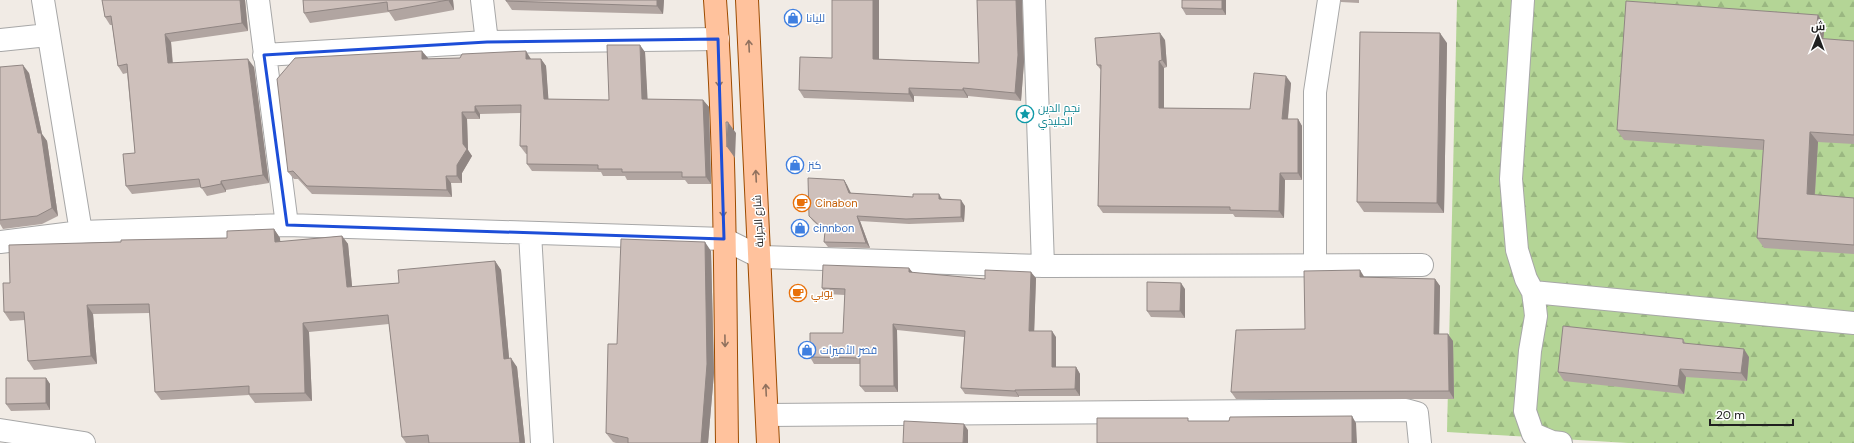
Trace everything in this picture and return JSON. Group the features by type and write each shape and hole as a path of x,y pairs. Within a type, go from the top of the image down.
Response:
{"main road":[{"path":"715,0 718,39 724,239 727,443"},
{"name":"شارع الجرابة","path":"747,0 768,443"}],"street":[{"path":"43,0 81,232"},
{"path":"258,0 287,225"},
{"path":"482,0 487,42"},
{"path":"1034,0 1042,266"},
{"path":"1315,265 1316,92 1329,0"},
{"path":"1523,0 1511,179 1517,250 1526,279 1533,292 1536,316 1530,351 1525,411 1533,434 1552,442 1561,443"},
{"path":"0,40 48,34"},
{"path":"264,55 487,42 718,39"},
{"path":"0,242 81,232 287,225 724,239 760,257 1042,266 1422,265"},
{"path":"530,233 542,443"},
{"path":"1533,292 1854,323"},
{"path":"767,415 1406,410 1417,413 1420,443"},
{"path":"0,430 84,443"}],"highlighted area":[{"path":"718,39 724,239 287,225 264,55 487,42"}],"green space":[{"path":"1457,0 1854,0 1854,443 1628,443 1447,432"}],"building":[{"path":"102,0 240,0 242,23 165,34 168,63 248,59 263,175 221,181 221,184 201,188 199,179 126,186 123,154 135,153 127,64 118,66 111,16 105,17"},
{"path":"303,0 448,0 388,11 387,2 304,13"},
{"path":"657,0 657,6 506,1"},
{"path":"832,0 873,0 873,59 979,63 977,0 1016,0 1018,55 1015,93 963,88 963,90 909,88 909,94 799,90 800,57 832,58"},
{"path":"1182,0 1222,0 1222,9 1182,8"},
{"path":"1626,1 1818,15 1815,38 1854,41 1854,135 1810,132 1807,194 1854,198 1854,245 1757,238 1764,140 1617,130"},
{"path":"1360,32 1440,33 1437,203 1357,202"},
{"path":"1160,33 1162,60 1159,61 1159,108 1250,109 1254,73 1286,76 1282,119 1298,119 1298,173 1280,173 1279,211 1230,210 1230,207 1098,206 1101,65 1097,65 1095,38"},
{"path":"607,45 640,45 642,99 703,100 706,177 682,177 682,172 622,172 622,169 598,169 598,165 527,164 527,146 520,146 521,105 475,106 475,112 462,112 463,144 467,149 457,165 457,176 446,176 447,190 307,186 293,171 288,172 277,79 295,58 422,51 422,59 460,58 462,54 526,51 526,59 541,59 544,99 609,100"},
{"path":"23,65 38,133 41,133 52,208 37,216 0,220 0,67"},
{"path":"726,122 728,122 727,147"},
{"path":"808,178 844,180 849,193 913,197 913,194 939,194 939,199 961,200 961,217 906,219 857,216 866,243 824,242 825,231 809,216"},
{"path":"274,229 275,242 342,236 347,287 399,283 398,270 495,261 504,359 511,358 520,443 429,443 428,435 402,437 388,315 303,323 305,393 249,394 249,386 155,392 149,304 87,305 91,356 28,361 24,312 4,312 3,283 10,283 9,245 121,242 121,240 227,238 227,231"},
{"path":"621,239 705,242 707,364 701,443 628,443 628,438 606,433 608,344 617,344"},
{"path":"823,265 909,268 909,272 985,279 985,270 1031,272 1029,331 1052,331 1052,367 1076,367 1075,389 1015,391 961,388 965,331 893,324 894,386 860,386 860,358 810,357 810,333 843,333 845,289 822,288"},
{"path":"1360,270 1360,277 1435,279 1434,334 1448,334 1449,391 1231,392 1236,330 1305,329 1304,271"},
{"path":"1147,282 1181,283 1180,311 1147,311"},
{"path":"1563,326 1683,339 1683,343 1744,349 1741,373 1680,369 1678,386 1558,372"},
{"path":"6,378 46,378 46,403 6,404"},
{"path":"1352,416 1352,443 1097,443 1097,418 1188,418 1188,421 1229,421 1230,417"},
{"path":"904,421 964,424 963,443 903,443"}],"place":[{"name":"لليانا","path":"793,18"},
{"name":"نجم الدين الجليدي","path":"1025,114"},
{"name":"كنز","path":"795,165"},
{"name":"Cinabon","path":"802,203"},
{"name":"cinnbon","path":"800,228"},
{"name":"يوبي","path":"798,293"},
{"name":"قصر الأميرات","path":"807,350"}]}
